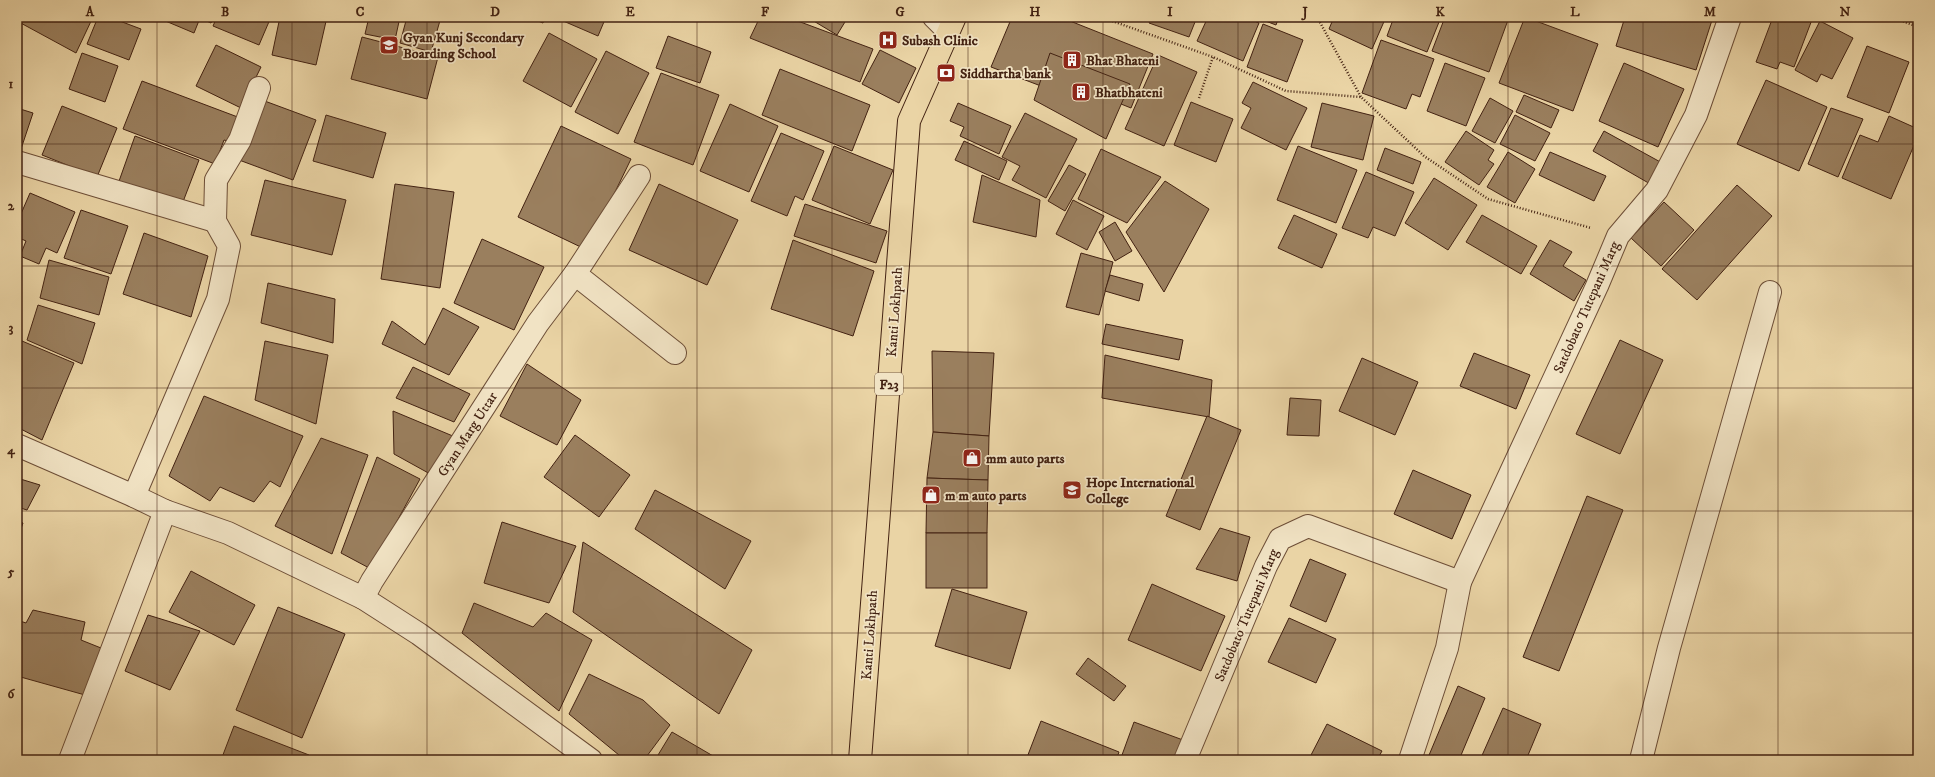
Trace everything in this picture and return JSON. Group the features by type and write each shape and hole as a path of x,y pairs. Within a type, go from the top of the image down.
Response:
{"main road":[{"name":"Kanti Lokhpath","path":"860,760 909,121 946,22"}],"street":[{"name":"Satdobato Tutepani Marg","path":"1410,760 1447,648 1460,582 1597,286 1618,236 1657,190 1696,115 1730,17"},
{"path":"134,496 218,299 229,246 215,221 216,180 240,140 259,88"},
{"path":"17,162 215,221"},
{"name":"Gyan Marg Uttar","path":"363,598 372,581 538,323 575,274 639,176"},
{"path":"575,274 675,353"},
{"path":"1641,760 1669,648 1770,292"},
{"path":"17,445 165,511 228,533 363,598 419,634 591,760"},
{"path":"70,760 165,511"},
{"name":"Satdobato Tutepani Marg","path":"1185,760 1266,566 1280,539 1308,526 1460,582"}],"path":[{"path":"1101,17 1213,57 1286,92 1361,97"},
{"path":"1317,17 1361,97 1424,156 1488,199 1618,236"},
{"path":"1892,17 1918,27"},
{"path":"1199,98 1213,57"}],"building":[{"path":"17,17 93,17 76,53 17,21"},
{"path":"98,17 109,17 141,29 129,60 87,44"},
{"path":"156,17 214,17 211,23 200,18 194,33"},
{"path":"217,17 271,17 259,45 213,26"},
{"path":"280,17 327,17 316,65 272,55"},
{"path":"369,17 400,17 395,40 365,34"},
{"path":"407,17 441,17 431,52 400,43"},
{"path":"528,17 545,17 543,23"},
{"path":"554,17 606,17 598,36"},
{"path":"760,17 787,17 873,49 860,82 750,38"},
{"path":"807,17 848,17 837,35"},
{"name":"Bhat Bhateni","path":"1012,17 1060,17 1153,54 1131,108 1066,82 1062,94 991,67"},
{"path":"1152,17 1197,17 1189,37 1149,23"},
{"path":"1208,17 1245,17 1259,23 1243,61 1197,41"},
{"path":"1255,17 1279,17 1276,25"},
{"path":"1334,17 1386,17 1372,49 1329,29"},
{"path":"1394,17 1441,17 1427,52 1387,36"},
{"path":"1445,17 1500,17 1508,20 1489,72 1432,51"},
{"path":"1525,17 1598,44 1573,111 1499,83"},
{"path":"1625,17 1713,17 1696,70 1616,46"},
{"path":"1773,17 1813,17 1794,67 1780,62 1777,69 1756,62"},
{"path":"1820,21 1853,38 1832,79 1821,74 1817,82 1795,70"},
{"path":"1263,24 1303,40 1287,82 1247,67"},
{"path":"549,33 597,59 571,107 523,81"},
{"path":"668,36 711,52 700,83 656,68"},
{"path":"362,37 438,57 427,99 351,79"},
{"path":"1381,40 1434,59 1420,97 1412,94 1406,109 1362,93"},
{"path":"216,45 261,67 241,108 196,86"},
{"path":"1867,46 1909,62 1889,113 1847,97"},
{"path":"880,50 916,68 899,103 862,84"},
{"path":"606,51 649,73 618,134 575,112"},
{"path":"82,53 118,66 105,102 69,89"},
{"name":"Bhatbhateni","path":"1050,53 1130,84 1106,139 1034,100"},
{"path":"1158,55 1197,72 1164,146 1125,129"},
{"path":"1445,63 1485,78 1466,126 1427,111"},
{"path":"1624,63 1684,89 1658,147 1599,121"},
{"path":"780,69 870,105 852,151 762,115"},
{"path":"661,73 719,95 693,165 634,142"},
{"path":"1766,80 1827,107 1799,171 1737,144"},
{"path":"142,81 243,119 235,143 224,140 215,164 123,129"},
{"path":"1253,82 1307,108 1286,150 1241,128 1251,108 1242,103"},
{"path":"1524,95 1559,110 1551,128 1516,112"},
{"path":"1490,98 1513,111 1495,143 1472,131"},
{"path":"262,100 316,120 293,180 239,160"},
{"path":"1191,102 1233,119 1216,162 1174,145"},
{"path":"958,103 1011,126 999,154 960,136 964,127 950,121"},
{"path":"1322,103 1374,116 1363,160 1311,147"},
{"path":"730,104 778,126 749,192 700,171"},
{"path":"62,106 117,128 97,177 42,155"},
{"path":"17,108 33,113 21,149 17,147"},
{"path":"1831,108 1863,119 1838,177 1808,164"},
{"path":"1025,113 1077,139 1046,198 1012,180 1020,166 1002,157"},
{"path":"326,115 386,133 373,178 313,161"},
{"path":"1515,115 1550,133 1535,161 1500,144"},
{"path":"1889,116 1918,129 1918,136 1891,199 1842,178 1860,135 1878,142"},
{"path":"561,126 631,159 587,250 518,217"},
{"path":"1466,131 1494,150 1488,160 1494,164 1479,185 1445,162"},
{"path":"1604,131 1664,164 1652,185 1593,151"},
{"path":"781,133 824,151 803,200 795,196 787,216 751,201"},
{"path":"135,136 199,160 181,207 118,184"},
{"path":"964,141 1007,161 999,180 955,160"},
{"path":"834,146 893,170 870,224 812,200"},
{"path":"1298,146 1357,170 1336,223 1277,200"},
{"path":"1385,148 1421,162 1413,184 1377,170"},
{"path":"1101,149 1161,177 1127,223 1078,199"},
{"path":"1508,152 1535,169 1515,203 1487,187"},
{"path":"1550,152 1606,176 1594,201 1539,175"},
{"path":"1069,165 1086,174 1065,211 1048,201"},
{"path":"1366,172 1414,192 1395,236 1373,227 1368,238 1342,228"},
{"path":"982,175 1040,200 1036,237 973,222"},
{"path":"1434,178 1477,205 1448,250 1405,223"},
{"path":"265,180 346,200 332,255 251,235"},
{"path":"1165,181 1209,209 1164,292 1126,232"},
{"path":"395,184 454,192 440,288 381,279"},
{"path":"659,184 738,220 707,285 629,250"},
{"path":"1737,185 1772,216 1697,300 1662,269"},
{"path":"17,190 21,191 17,210"},
{"path":"30,193 75,212 57,253 46,248 39,264 20,256 26,241 17,237 17,223"},
{"path":"1073,200 1104,216 1087,250 1056,234"},
{"path":"1664,202 1694,230 1661,266 1631,238"},
{"path":"805,204 887,231 876,263 794,236"},
{"path":"81,210 128,226 111,274 64,258"},
{"path":"1294,215 1337,234 1322,268 1278,248"},
{"path":"1482,215 1537,246 1521,274 1466,242"},
{"path":"1115,222 1132,251 1115,261 1099,232"},
{"path":"144,233 208,256 191,317 123,294"},
{"path":"482,239 544,267 514,330 454,303"},
{"path":"793,240 874,271 853,336 771,309"},
{"path":"1550,240 1572,252 1563,266 1586,280 1574,301 1530,274"},
{"path":"1081,253 1113,262 1099,315 1066,307"},
{"path":"49,260 109,277 99,315 40,298"},
{"path":"1110,275 1143,284 1139,301 1105,291"},
{"path":"268,283 335,299 333,343 261,323"},
{"path":"38,305 95,323 82,364 27,340"},
{"path":"443,308 479,327 449,375 382,344 392,321 425,345"},
{"path":"1106,324 1183,340 1179,360 1102,344"},
{"path":"1620,340 1663,360 1620,454 1576,434"},
{"path":"22,341 74,363 42,440 17,427 17,352"},
{"path":"265,341 328,355 316,424 255,400"},
{"path":"932,351 994,353 989,436 933,432"},
{"path":"1474,353 1530,375 1516,409 1460,386"},
{"path":"1105,355 1212,380 1209,417 1102,398"},
{"path":"1362,358 1418,382 1395,435 1339,411"},
{"path":"527,364 581,400 557,445 500,416"},
{"path":"413,367 470,394 454,422 396,398"},
{"path":"204,396 303,436 280,487 270,481 254,502 220,487 210,501 169,476"},
{"path":"1290,398 1321,400 1319,436 1287,435"},
{"path":"393,411 460,439 432,475 394,454"},
{"path":"1207,416 1241,430 1200,530 1166,516"},
{"path":"933,432 989,436 988,480 927,478"},
{"path":"575,435 630,475 599,517 544,477"},
{"path":"321,438 368,455 332,554 275,526"},
{"path":"377,457 420,479 371,569 341,553"},
{"path":"1413,470 1471,495 1452,539 1394,514"},
{"path":"17,478 40,485 27,510 17,507"},
{"path":"927,478 988,480 987,533 926,533"},
{"path":"655,490 751,541 725,589 635,529"},
{"path":"1587,496 1623,510 1559,671 1523,657"},
{"path":"17,521 23,523 17,540"},
{"path":"502,522 576,546 549,603 484,583"},
{"path":"1220,528 1250,537 1237,581 1196,569"},
{"path":"926,533 987,533 987,588 926,588"},
{"path":"583,542 752,650 719,714 573,612"},
{"path":"1310,559 1346,574 1326,622 1290,606"},
{"path":"191,571 255,605 234,645 169,612"},
{"path":"1152,584 1225,616 1201,671 1128,640"},
{"path":"952,589 1027,612 1010,669 935,646"},
{"path":"474,603 533,627 546,613 592,640 559,711 462,633"},
{"path":"278,607 345,634 302,738 236,710"},
{"path":"33,610 85,622 81,640 101,648 85,695 17,676 17,620 26,623"},
{"path":"148,615 200,631 170,690 125,671"},
{"path":"1289,618 1336,639 1316,683 1268,662"},
{"path":"1088,658 1126,686 1114,701 1076,674"},
{"path":"589,674 643,700 670,725 644,760 625,760 569,714"},
{"path":"1458,686 1485,698 1459,760 1427,760"},
{"path":"1503,708 1541,724 1526,760 1480,760"},
{"path":"1041,721 1119,752 1116,760 1026,760"},
{"path":"1134,722 1183,740 1176,760 1136,760 1122,755"},
{"path":"1327,724 1382,751 1377,760 1317,760 1310,757"},
{"path":"234,726 309,755 307,760 221,760"},
{"path":"672,732 720,760 655,760"}],"place":[{"name":"Subash Clinic","path":"888,40"},
{"name":"Gyan Kunj Secondary Boarding School","path":"389,45"},
{"name":"Bhat Bhateni","path":"1072,60"},
{"name":"Siddhartha bank","path":"946,73"},
{"name":"Bhatbhateni","path":"1081,92"},
{"name":"mm auto parts","path":"972,458"},
{"name":"Hope International College","path":"1072,490"},
{"name":"m m auto parts","path":"931,495"}]}
